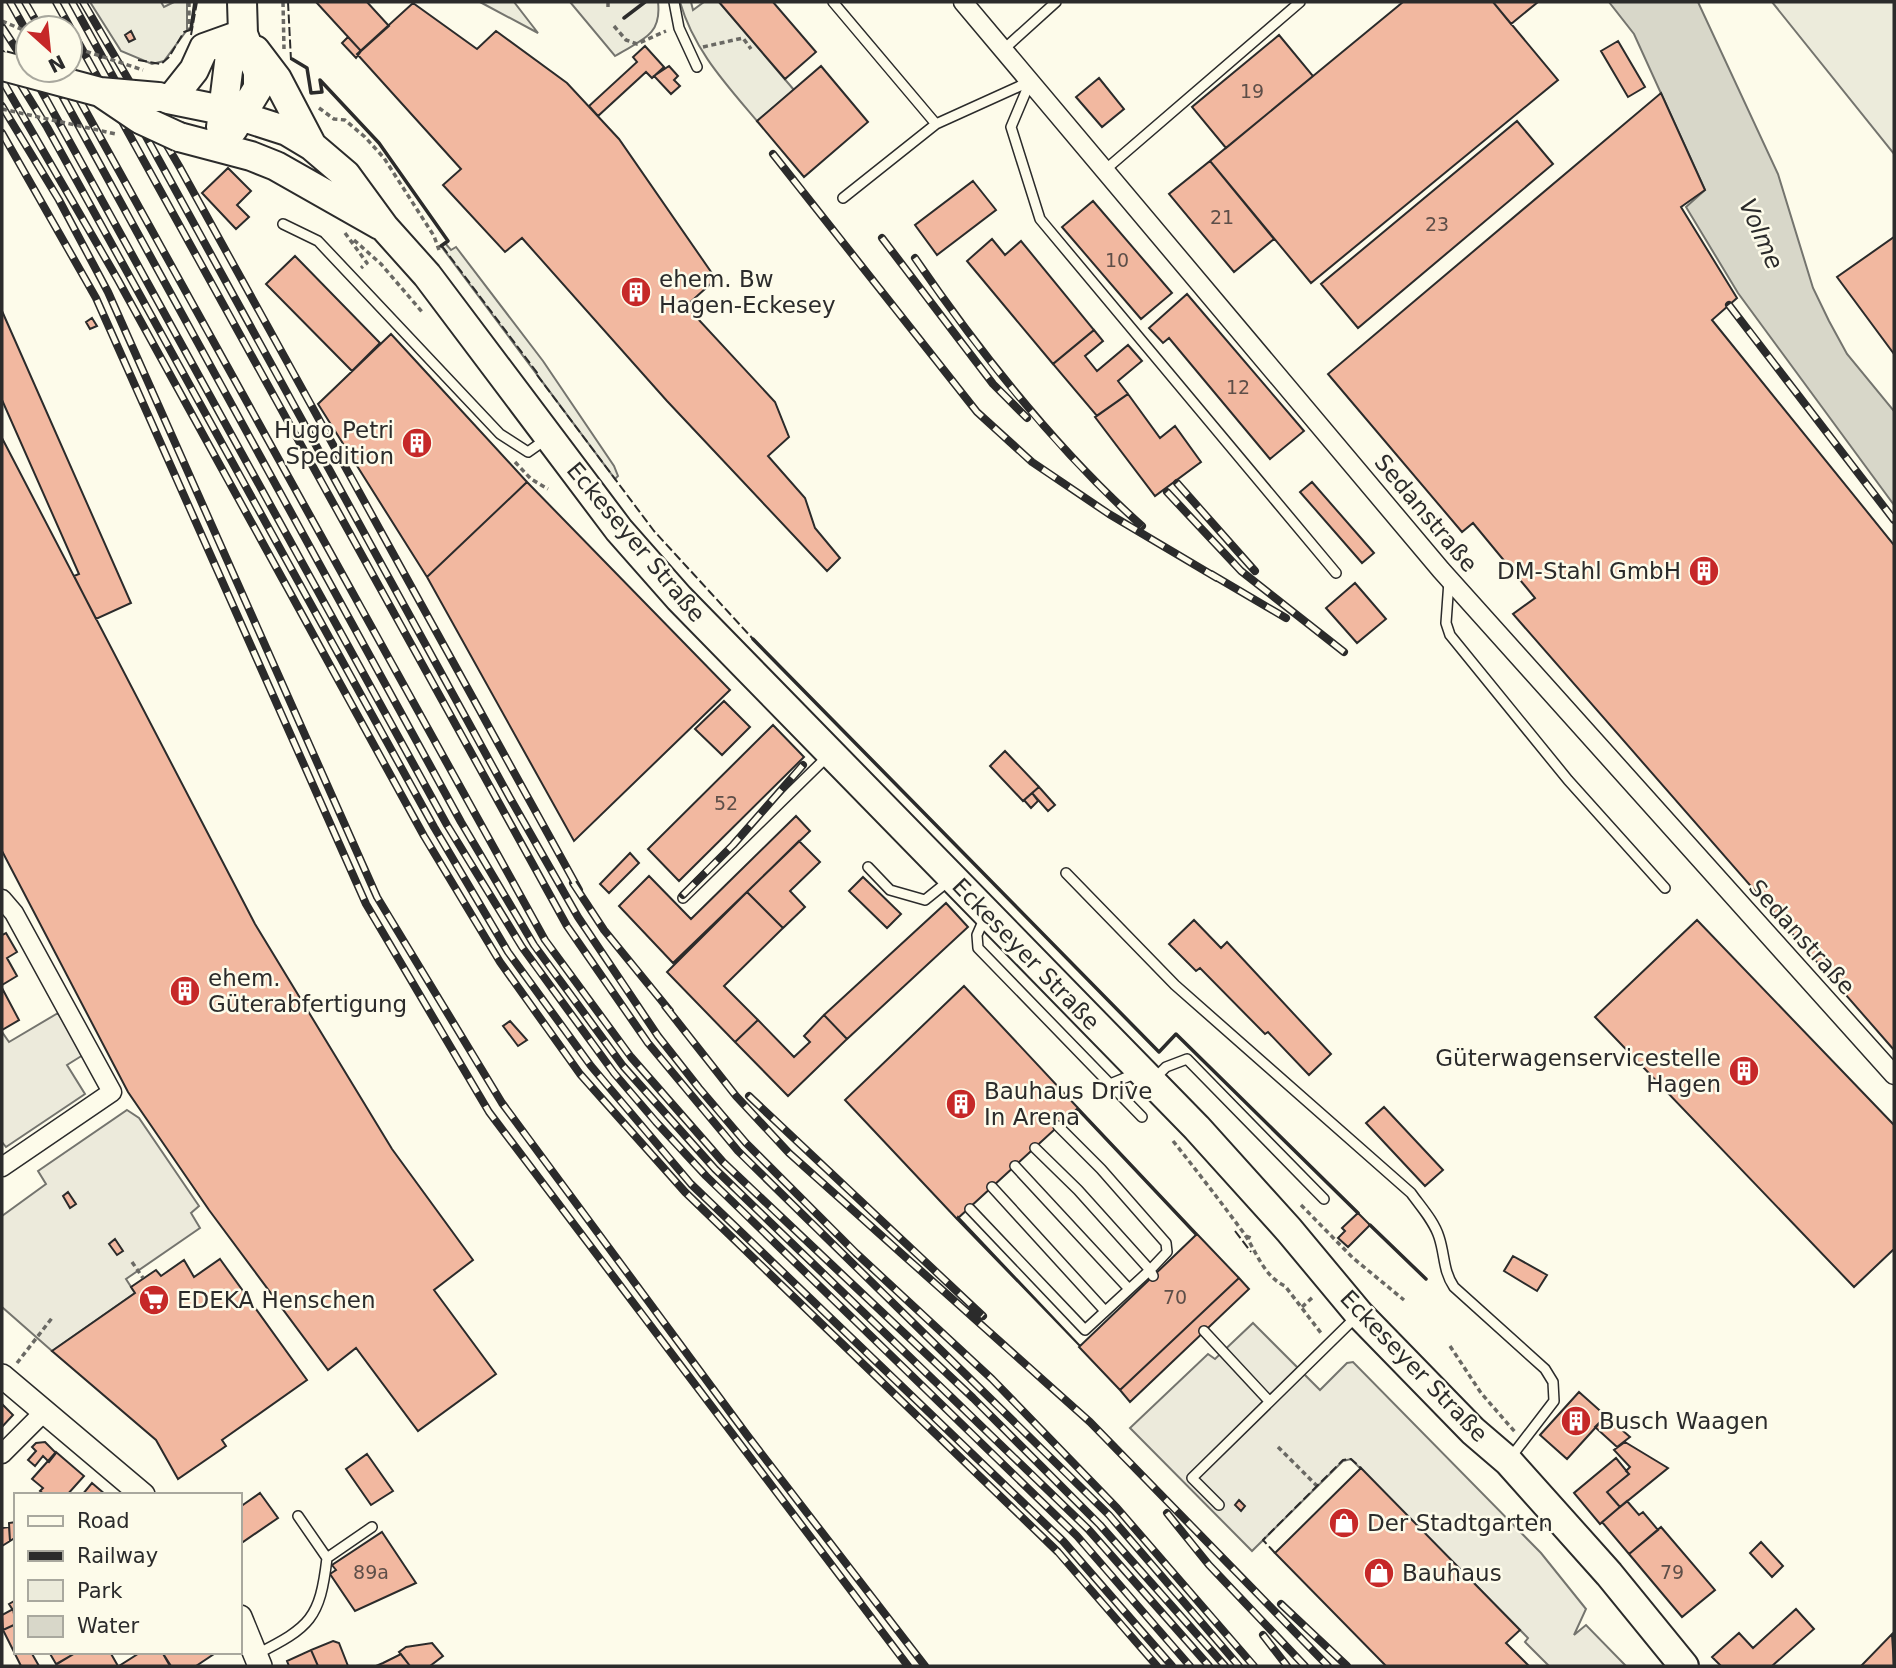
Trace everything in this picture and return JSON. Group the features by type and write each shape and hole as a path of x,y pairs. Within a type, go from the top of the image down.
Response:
{"main road":[{"path":"221,147 231,113 258,88 258,72 243,34 242,2"},
{"path":"160,89 194,70 204,48 243,34"},
{"path":"243,34 277,79 312,146"},
{"name":"Eckeseyer Straße","path":"2,66 100,92 160,89 277,127 312,146 346,174 384,227 428,275 619,530 662,578 830,754 1146,1076 1260,1196 1359,1314 1473,1431 1515,1451 1609,1574 1684,1666"},
{"name":"Eckeseyer Straße","path":"100,92 139,119 179,137 221,147 275,166 384,227"}],"street":[{"name":"Sedanstraße","path":"963,2 1449,579 1894,1075"},
{"path":"2,899 14,913 113,1092 2,1167"},
{"path":"2,1376 141,1493"},
{"path":"2,1454 43,1413"},
{"path":"242,1623 256,1663"}],"lane":[{"path":"674,2 679,28 697,67"},
{"path":"833,2 936,124"},
{"path":"1003,50 1056,2"},
{"path":"1105,170 1300,2"},
{"path":"843,198 936,124 1031,81"},
{"path":"1031,81 1012,127 1040,219 1336,573"},
{"path":"283,224 318,241 500,434 528,452 549,438"},
{"path":"1449,579 1446,624 1450,635 1567,780 1665,888"},
{"path":"683,898 830,754"},
{"path":"868,867 890,890 925,900 952,878"},
{"path":"1066,873 1175,985 1411,1194 1428,1215 1439,1238 1447,1278 1545,1369 1553,1382 1554,1401 1515,1451"},
{"path":"986,913 977,935 978,948 1142,1117"},
{"path":"1110,1084 1146,1076 1187,1059 1324,1199"},
{"path":"970,1209 1085,1330 1129,1289 1151,1273 1167,1252 1166,1243 1101,1169 1058,1126"},
{"path":"1035,1148 1078,1190 1151,1273"},
{"path":"1015,1166 1129,1289"},
{"path":"992,1187 1105,1311"},
{"path":"1219,1505 1192,1478 1359,1314"},
{"path":"1203,1331 1269,1401"},
{"path":"256,1663 295,1634 318,1608 327,1558 298,1516"},
{"path":"327,1558 372,1527"}],"path":[{"path":"188,27 189,2"},
{"path":"283,2 285,52"},
{"path":"614,26 626,40 637,44 679,28"},
{"path":"689,51 743,38 751,49"},
{"path":"84,50 143,69 160,89"},
{"path":"2,109 120,134"},
{"path":"334,119 345,120 353,125 384,158 387,167 445,258"},
{"path":"345,231 348,239 365,257"},
{"path":"1167,1132 1246,1236 1255,1254 1277,1283 1285,1286 1329,1342"},
{"path":"1300,1204 1353,1258 1404,1300"},
{"path":"1246,1236 1253,1239"},
{"path":"132,1262 143,1279"},
{"path":"1285,1278 1285,1286"},
{"path":"26,1353 52,1318"},
{"path":"1450,1346 1515,1451"},
{"path":"1278,1447 1317,1486"}],"green space":[{"path":"90,2 161,2 164,7 174,2 187,2 187,30 164,61 152,64 121,51"},
{"path":"480,2 514,2 538,33"},
{"path":"570,2 658,2 657,23 648,36 615,56"},
{"path":"680,2 691,2 693,10 704,2 719,2 794,90 757,121 702,51"},
{"path":"1772,2 1894,2 1894,154"},
{"path":"445,243 451,250 456,247 543,361 614,466 618,476 615,479 441,246"}],"shaded area":[{"path":"58,1013 83,1055 67,1065 85,1094 6,1147 2,1142 2,1032 9,1042"},
{"path":"127,1110 139,1118 199,1206 191,1213 200,1228 126,1279 135,1293 52,1351 2,1307 2,1216 46,1184 38,1171"},
{"path":"1253,1323 1320,1390 1347,1363 1353,1362 1541,1553 1586,1609 1574,1635 1586,1625 1626,1666 1549,1666 1525,1642 1528,1638 1351,1459 1343,1461 1252,1551 1130,1428 1208,1354 1215,1359"}],"water":[{"name":"Volme","path":"1609,2 1698,2 1778,174 1813,288 1847,354 1894,411 1894,505 1738,293 1686,207 1705,190 1634,34"}],"building":[{"path":"316,2 367,2 389,26 361,51"},
{"path":"719,2 773,2 816,52 785,79"},
{"path":"1403,2 1493,2 1558,80 1311,283 1210,161"},
{"path":"1493,2 1538,2 1511,24"},
{"name":"ehem. Bw Hagen-Eckesey","path":"413,3 477,49 496,31 567,83 619,139 716,279 686,306 775,402 789,437 768,456 805,498 815,528 840,558 827,571 667,401 522,238 505,252 443,185 461,169 357,54"},
{"path":"131,31 135,39 129,42 125,35"},
{"path":"1279,35 1313,76 1226,148 1192,107"},
{"path":"348,37 361,51 356,58 342,43"},
{"path":"1618,41 1645,87 1628,97 1601,51"},
{"path":"645,46 664,67 652,78 646,72 598,116 589,106 637,62 633,57"},
{"path":"669,66 678,76 674,80 680,86 671,94 654,76"},
{"path":"821,66 868,122 804,177 757,121"},
{"path":"1099,78 1124,109 1102,127 1076,97"},
{"name":"DM-Stahl GmbH","path":"1661,93 1705,190 1681,207 1737,298 1712,320 1894,545 1894,1050 1513,614 1535,598 1473,523 1462,532 1328,374"},
{"path":"1517,121 1553,164 1358,328 1321,284"},
{"path":"1210,161 1274,239 1234,272 1169,194"},
{"path":"228,168 251,191 237,205 249,217 236,229 202,193"},
{"path":"973,181 996,210 937,255 915,225"},
{"path":"1093,201 1172,293 1141,319 1062,227"},
{"path":"1894,237 1894,354 1837,277"},
{"path":"992,239 1005,255 1021,241 1094,330 1053,364 967,261"},
{"path":"295,256 380,343 352,371 266,284"},
{"path":"1187,294 1304,431 1270,459 1169,338 1163,343 1149,328"},
{"path":"2,311 131,603 96,619 74,576 79,574 2,400"},
{"path":"92,318 97,326 90,329 86,322"},
{"path":"1094,330 1103,341 1085,356 1097,371 1128,345 1142,361 1118,381 1128,394 1097,416 1053,364"},
{"name":"Hugo Petri Spedition","path":"391,334 527,482 427,577 318,404"},
{"path":"1128,394 1160,438 1175,426 1201,462 1155,496 1095,417"},
{"name":"ehem. Güterabfertigung","path":"2,438 255,924 392,1149 473,1260 434,1290 496,1374 418,1431 356,1348 328,1370 209,1210 128,1092 2,851"},
{"path":"527,482 730,690 574,841 427,577"},
{"path":"1312,482 1374,553 1362,563 1300,492"},
{"path":"1355,583 1386,619 1357,643 1326,608"},
{"path":"724,701 750,727 722,755 695,729"},
{"path":"773,725 804,757 679,881 648,849"},
{"path":"1005,751 1039,787 1023,801 990,766"},
{"path":"1039,787 1055,805 1048,811 1032,793"},
{"path":"1032,793 1038,801 1031,808 1024,800"},
{"path":"796,816 810,831 673,963 619,906 649,876 691,919"},
{"path":"799,841 820,862 790,891 805,907 783,928 747,892"},
{"path":"630,853 639,863 609,893 600,884"},
{"path":"863,877 901,914 887,928 849,891"},
{"path":"747,892 783,928 724,986 758,1020 735,1042 667,972"},
{"path":"946,903 968,927 847,1039 824,1015"},
{"path":"1194,920 1221,948 1227,942 1331,1054 1309,1075 1200,968 1196,971 1169,944"},
{"name":"Güterwagenservicestelle Hagen","path":"1697,920 1894,1125 1894,1249 1854,1287 1595,1017"},
{"path":"6,933 17,952 7,958 17,976 2,985 2,935"},
{"name":"Bauhaus Drive In Arena","path":"964,986 1078,1108 957,1219 845,1100"},
{"path":"2,988 19,1020 2,1030"},
{"path":"824,1015 847,1039 788,1096 735,1042 758,1020 794,1057 810,1042 804,1036"},
{"path":"510,1021 527,1040 518,1046 503,1026"},
{"path":"1384,1107 1443,1170 1425,1186 1366,1123"},
{"path":"1077,1109 1197,1234 1196,1235"},
{"path":"68,1192 76,1204 70,1208 63,1196"},
{"path":"1358,1213 1370,1225 1348,1247 1338,1238 1345,1231 1342,1228"},
{"path":"958,1217 1080,1346 957,1219"},
{"path":"1197,1234 1239,1278 1120,1390 1079,1347"},
{"path":"115,1239 123,1251 117,1255 109,1244"},
{"path":"1513,1256 1547,1275 1537,1291 1504,1271"},
{"path":"220,1259 307,1380 222,1440 226,1446 178,1479 156,1440 52,1351 135,1293 131,1287 156,1270 161,1276 184,1260 194,1277"},
{"path":"1239,1278 1249,1289 1130,1402 1120,1390"},
{"name":"Busch Waagen","path":"1579,1392 1606,1416 1567,1459 1540,1435"},
{"path":"2,1404 13,1415 2,1427"},
{"path":"1606,1416 1630,1437 1617,1447 1595,1427"},
{"path":"45,1442 56,1453 49,1462 43,1456 35,1466 28,1460 36,1451 32,1447 36,1443"},
{"path":"1625,1442 1668,1468 1620,1507 1607,1492 1629,1474 1626,1471 1630,1467 1614,1450"},
{"path":"56,1452 84,1476 69,1493 42,1493 40,1491 43,1488 32,1479"},
{"path":"367,1454 393,1491 371,1505 346,1469"},
{"path":"1616,1458 1629,1474 1607,1492 1620,1507 1600,1524 1574,1493"},
{"name":"Bauhaus","path":"1361,1468 1520,1630 1506,1643 1529,1666 1386,1666 1275,1553"},
{"path":"92,1483 104,1493 84,1493"},
{"path":"260,1493 278,1518 242,1543 242,1506"},
{"path":"1239,1500 1245,1506 1241,1511 1235,1505"},
{"path":"1627,1501 1639,1515 1643,1512 1658,1530 1629,1554 1602,1522"},
{"path":"14,1522 14,1538 10,1541 9,1523"},
{"path":"9,1527 10,1541 2,1546 2,1528"},
{"path":"1661,1527 1715,1590 1682,1617 1629,1554"},
{"path":"382,1532 416,1583 355,1611 330,1574 336,1570 332,1565"},
{"path":"1761,1542 1783,1566 1772,1577 1750,1553"},
{"path":"13,1609 14,1625 3,1630 2,1615"},
{"path":"1796,1609 1814,1629 1772,1666 1721,1666 1712,1657 1739,1633 1753,1648"},
{"path":"14,1625 14,1652 3,1630"},
{"path":"1892,1634 1894,1666 1861,1666"},
{"path":"333,1641 339,1643 348,1666 318,1666 311,1650"},
{"path":"432,1643 443,1656 430,1666 410,1666 399,1652 406,1647"},
{"path":"311,1650 318,1666 289,1666 287,1661"},
{"path":"15,1654 32,1654 39,1666 21,1666"},
{"path":"50,1654 74,1654 56,1664"},
{"path":"74,1654 111,1654 118,1666 54,1666"},
{"path":"138,1654 163,1654 170,1666 119,1666"},
{"path":"163,1654 214,1654 196,1666 171,1666"},
{"path":"401,1654 410,1666 376,1666 383,1663"}],"railway":[{"path":"10,2 17,14"},
{"path":"25,2 32,14"},
{"path":"56,2 567,926 648,1043 738,1151 1109,1515 1239,1666"},
{"path":"72,2 510,798 578,917 658,1036 746,1143 856,1253 992,1379 1117,1508 1254,1666"},
{"path":"83,2 179,166 579,890"},
{"path":"2,27 14,45"},
{"path":"2,54 47,127 434,827 508,952 591,1066 691,1184 1063,1541 1172,1666"},
{"path":"2,80 118,280 424,836 500,962 580,1074 685,1192 1058,1552 1157,1666"},
{"path":"38,84 447,825 522,947 614,1073 706,1176 1077,1536 1190,1666"},
{"path":"56,84 461,822 534,945 623,1066 715,1169 1088,1529 1209,1666"},
{"path":"71,84 545,940 631,1057 723,1162 973,1398 1100,1525 1225,1666"},
{"path":"2,106 59,200 108,292 377,897 502,1103 747,1435 925,1666"},
{"path":"2,133 96,298 366,904 489,1112 908,1666"},
{"path":"773,154 977,412 1032,462 1109,514 1217,578"},
{"path":"882,238 993,384 1027,418"},
{"path":"915,258 1021,399 1079,465 1142,526"},
{"path":"1729,305 1894,520"},
{"path":"1177,483 1255,571"},
{"path":"1167,492 1241,571 1344,652"},
{"path":"1211,574 1286,618"},
{"path":"683,895 733,845 803,765"},
{"path":"573,883 604,930 670,1011"},
{"path":"665,1006 736,1096 789,1153 1090,1422 1328,1666"},
{"path":"749,1096 983,1316"},
{"path":"1167,1513 1209,1565 1305,1666"},
{"path":"1281,1604 1347,1666"},
{"path":"1263,1635 1287,1666"}],"fence":[{"path":"191,35 197,2"},
{"path":"288,2 291,60"},
{"path":"138,60 161,64 169,57 184,32 190,30"},
{"path":"442,246 538,374"},
{"path":"537,375 654,531 753,639"},
{"path":"1235,1231 1251,1252"},
{"path":"1275,1553 1263,1540 1343,1460 1351,1459 1361,1468"}],"wall":[{"path":"191,29 195,2"},
{"path":"624,18 645,2"},
{"path":"292,59 307,68 311,93 322,92 320,80 379,143 448,241 441,246"},
{"path":"753,639 1159,1052 1176,1034 1358,1213"},
{"path":"1370,1225 1426,1279"}],"place":[{"name":"ehem. Bw Hagen-Eckesey","path":"636,292"},
{"name":"Hugo Petri Spedition","path":"417,443"},
{"name":"DM-Stahl GmbH","path":"1704,571"},
{"name":"ehem. Güterabfertigung","path":"185,991"},
{"name":"Güterwagenservicestelle Hagen","path":"1744,1071"},
{"name":"Bauhaus Drive In Arena","path":"961,1104"},
{"name":"EDEKA Henschen","path":"154,1300"},
{"name":"Busch Waagen","path":"1576,1421"},
{"name":"Der Stadtgarten","path":"1344,1523"},
{"name":"Bauhaus","path":"1379,1573"}]}
